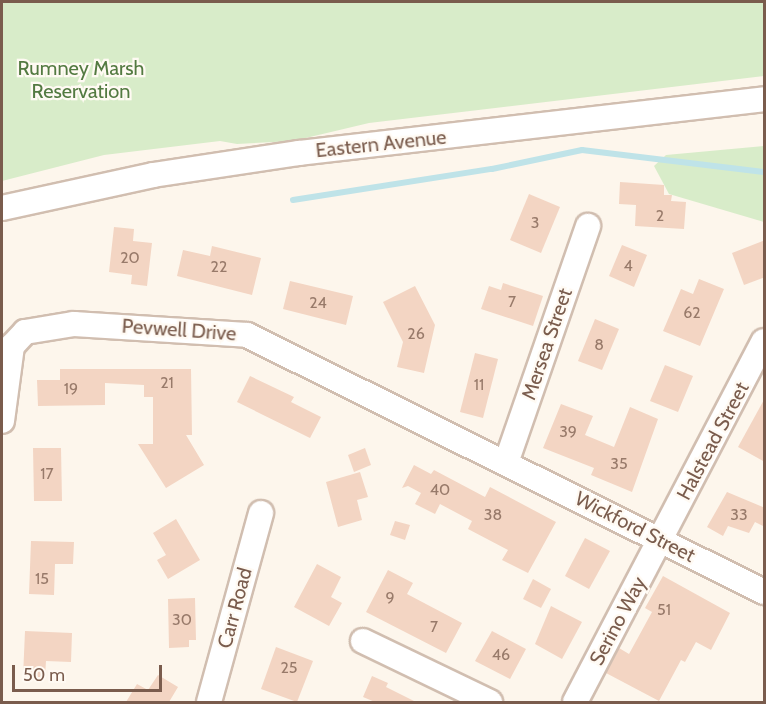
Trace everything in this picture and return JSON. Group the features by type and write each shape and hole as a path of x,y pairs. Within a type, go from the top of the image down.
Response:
{"street":[{"name":"Eastern Avenue","path":"2,208 153,175 299,153 765,99"},
{"name":"Mersea Street","path":"506,463 588,226"},
{"name":"Pevwell Drive","path":"2,421 12,346 25,332 74,324 215,331 247,334 506,463"},
{"name":"Halstead Street","path":"661,540 765,341"},
{"name":"Wickford Street","path":"506,463 765,592"},
{"name":"Carr Road","path":"209,702 261,513"},
{"name":"Serino Way","path":"576,702 661,540"},
{"path":"363,641 490,702"}],"green space":[{"name":"Rumney Marsh Reservation","path":"2,2 764,2 764,76 369,123 293,141 237,144 220,141 104,155 2,181"},
{"path":"764,146 764,222 669,194 654,166 666,155"}],"building":[{"path":"620,182 664,185 664,195 672,195 671,201 686,202 684,229 635,226 636,205 619,204"},
{"path":"529,194 560,207 541,253 510,240"},
{"path":"114,227 134,229 133,241 152,243 147,286 131,284 132,275 109,272"},
{"path":"765,240 765,277 744,285 732,253"},
{"path":"622,245 647,255 634,287 609,276"},
{"path":"212,246 261,258 252,295 177,276 183,250 210,256"},
{"path":"699,279 724,289 700,346 663,331 681,289 693,294"},
{"path":"290,281 353,296 346,325 283,309"},
{"path":"503,283 543,296 533,326 481,309 489,286 501,290"},
{"path":"415,286 435,325 424,373 397,367 403,342 383,302"},
{"path":"595,319 619,329 602,370 578,361"},
{"path":"475,353 498,359 483,418 460,412"},
{"path":"665,365 693,376 678,412 650,401"},
{"path":"60,369 191,369 192,435 186,435 204,465 166,488 138,444 153,444 153,397 144,397 144,385 105,383 105,405 38,406 37,380 60,380"},
{"path":"250,376 294,397 291,402 321,417 310,438 237,402"},
{"path":"765,398 765,462 738,447"},
{"path":"561,404 593,416 585,435 614,447 630,407 658,419 632,492 591,475 594,468 543,448"},
{"path":"33,448 61,448 62,501 34,501"},
{"path":"365,448 371,465 354,472 348,455"},
{"path":"414,465 431,474 434,470 485,497 490,487 556,522 528,573 502,560 508,550 468,529 472,521 440,504 435,514 415,504 421,493 408,486 402,488"},
{"path":"360,472 368,497 357,500 362,520 338,527 326,482"},
{"path":"727,492 765,508 765,527 755,522 749,533 728,526 723,536 707,527"},
{"path":"176,519 200,560 168,579 157,560 166,555 153,533"},
{"path":"395,521 410,525 405,540 390,535"},
{"path":"585,538 610,551 589,589 565,576"},
{"path":"31,541 74,542 73,564 55,564 54,595 29,594"},
{"path":"317,564 341,577 331,597 342,603 329,626 294,607"},
{"path":"388,570 413,583 407,594 462,623 446,653 366,612"},
{"path":"663,576 730,613 711,650 696,642 685,662 681,660 659,701 606,673 619,648 629,654 652,612 645,608"},
{"path":"533,579 551,589 541,608 523,599"},
{"path":"195,598 196,640 189,640 189,647 169,648 168,599"},
{"path":"551,606 582,622 562,659 535,644"},
{"path":"25,631 72,633 71,662 46,661 45,677 23,677"},
{"path":"492,631 526,649 510,679 475,661"},
{"path":"276,647 313,661 297,702 261,689"},
{"path":"158,675 178,687 169,702 126,702 137,684 148,690"},
{"path":"372,676 388,683 386,687 416,702 375,702 363,697"}],"waterway":[{"path":"293,200 492,169 582,150 764,172"}]}
